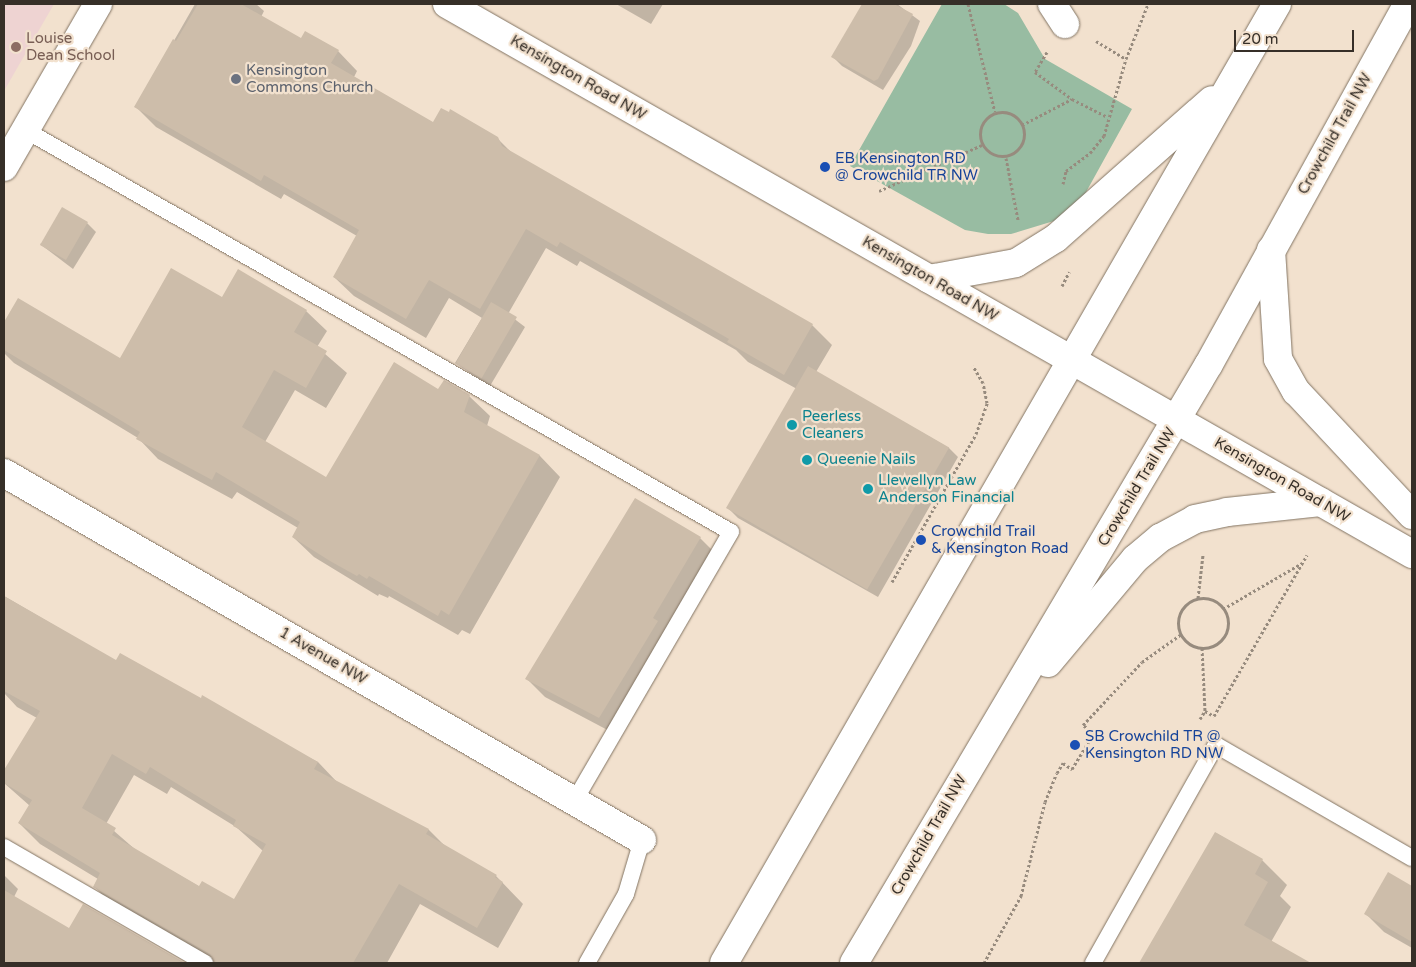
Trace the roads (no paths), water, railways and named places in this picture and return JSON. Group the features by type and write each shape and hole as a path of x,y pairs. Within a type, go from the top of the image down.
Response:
{"main road":[{"path":"4,167 98,4"},
{"name":"Kensington Road NW","path":"447,4 1412,554"},
{"path":"724,963 1277,4"},
{"name":"Crowchild Trail NW","path":"854,963 1177,419 1408,4"},
{"path":"929,279 1016,262 1056,238 1228,86"},
{"path":"1271,250 1278,359 1296,390 1412,515"},
{"name":"1 Avenue NW","path":"4,473 642,840"},
{"path":"986,738 1135,559 1160,538 1195,519 1227,512 1320,502"}],"lane":[{"path":"25,130 731,532 575,800"},
{"path":"1093,963 1216,745 1412,858"},
{"path":"587,963 626,894 642,840"},
{"path":"4,847 205,963"}],"place":[{"name":"Louise Dean School","path":"16,47"},
{"name":"Kensington Commons Church","path":"236,79"},
{"name":"EB Kensington RD @ Crowchild TR NW","path":"825,167"},
{"name":"Peerless Cleaners","path":"792,425"},
{"name":"Queenie Nails","path":"807,460"},
{"name":"Llewellyn Law Anderson Financial","path":"868,489"},
{"name":"Crowchild Trail & Kensington Road","path":"921,540"},
{"name":"SB Crowchild TR @ Kensington RD NW","path":"1075,745"}]}
